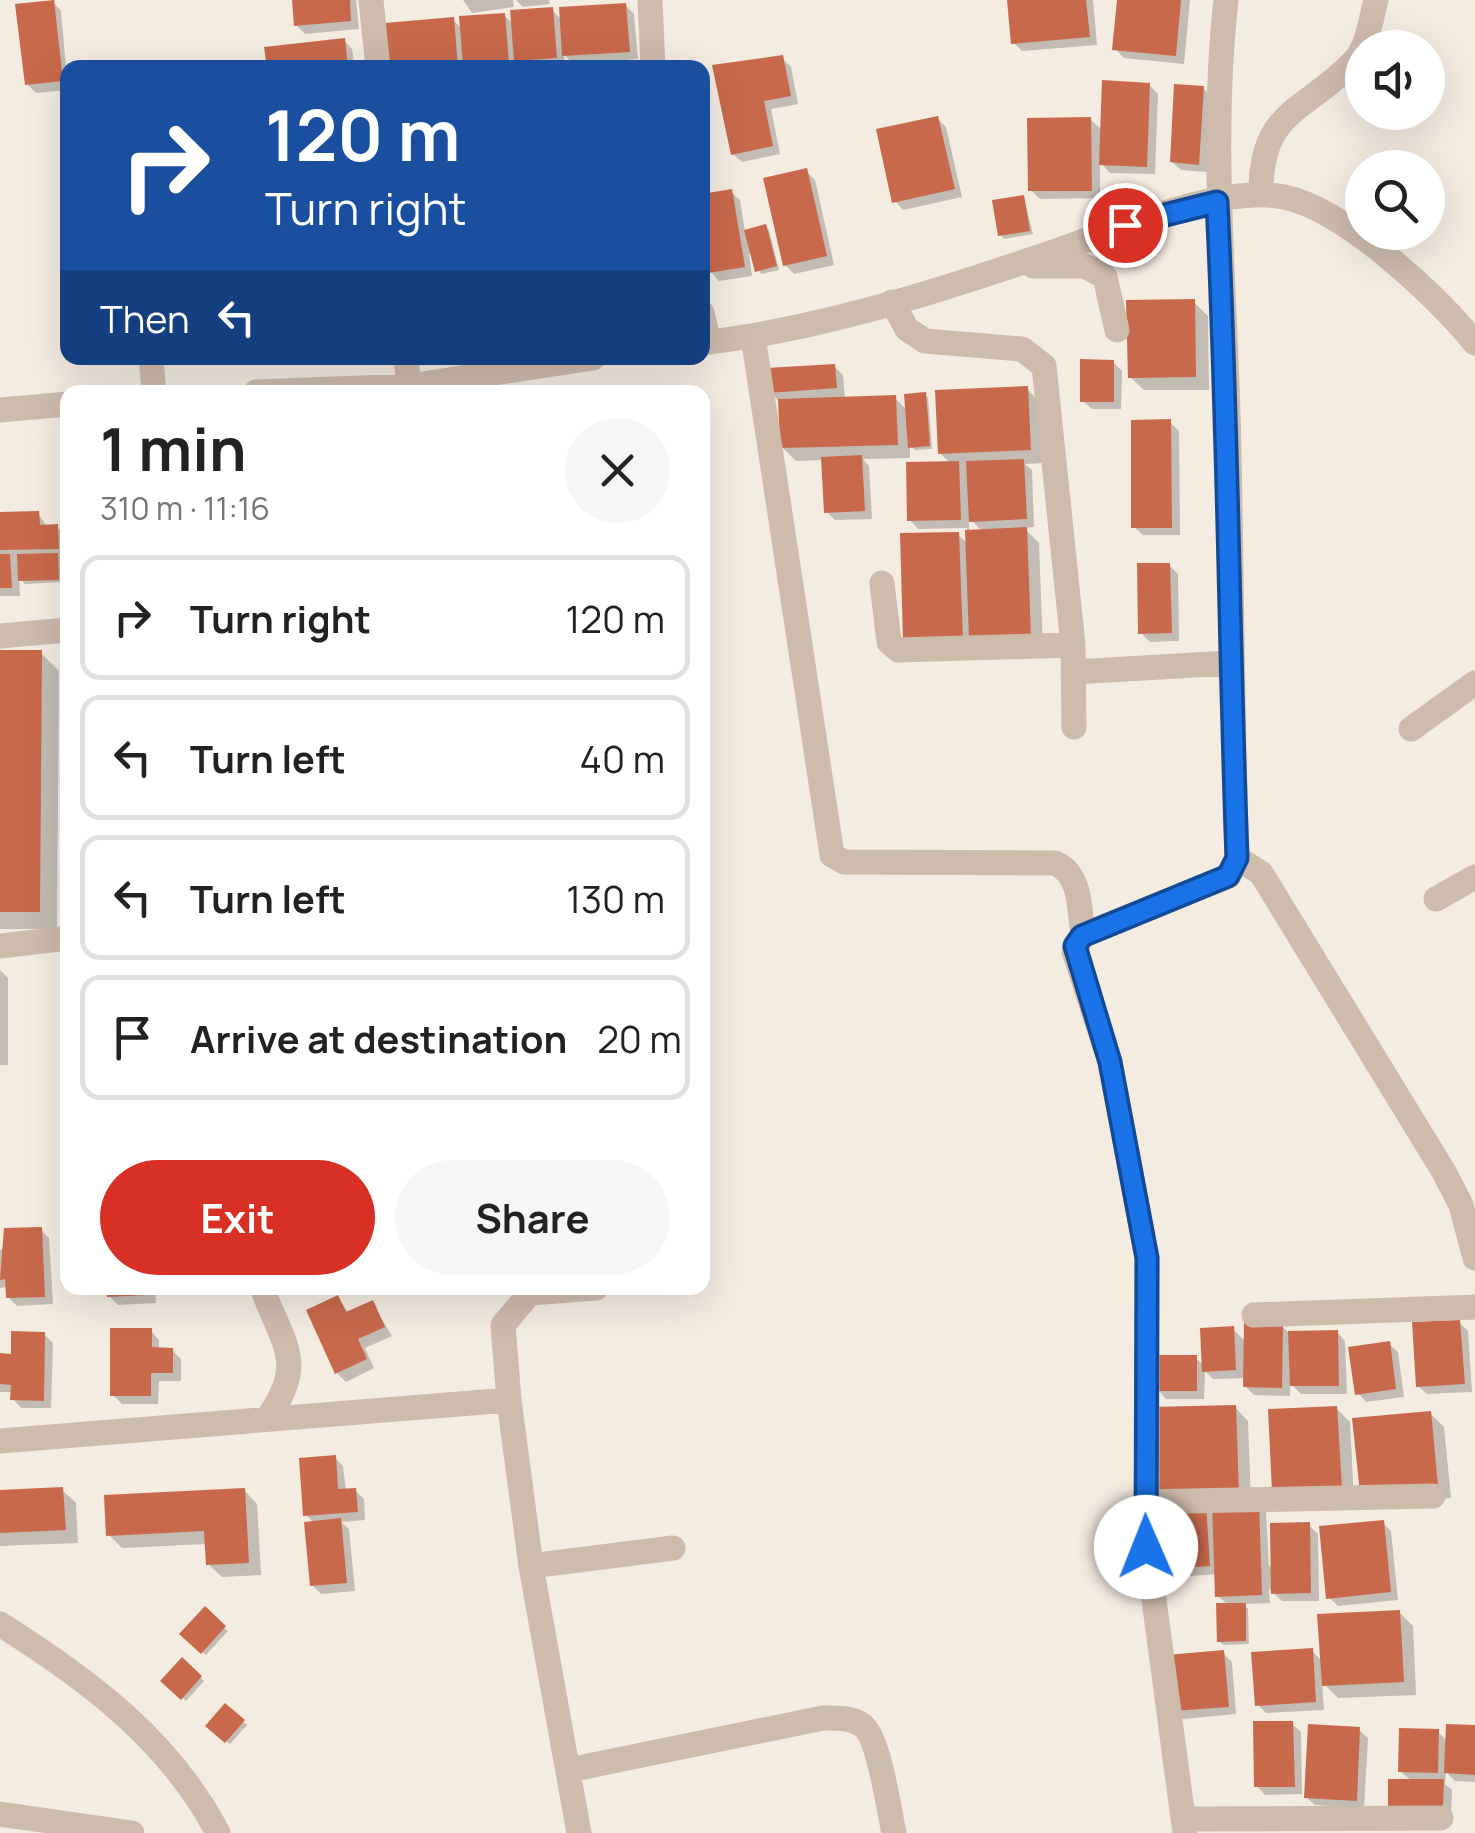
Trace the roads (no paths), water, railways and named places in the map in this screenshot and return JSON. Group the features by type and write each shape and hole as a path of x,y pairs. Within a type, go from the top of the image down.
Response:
{"street":[{"path":"371,0 377,60"},
{"path":"650,0 653,60"},
{"path":"1082,936 1228,876 1237,858 1229,664 1230,454 1217,202 1218,76 1226,0"},
{"path":"1261,194 1260,159 1266,142 1307,98 1356,59 1376,0"},
{"path":"710,342 753,336 892,302 1125,225 1261,194 1316,208 1349,228 1471,325"},
{"path":"1007,267 1085,266 1105,277 1117,330"},
{"path":"892,302 907,330 925,341 1022,349 1044,366 1073,645 1074,727"},
{"path":"753,336 832,855 844,862 1054,863 1067,868 1074,878 1082,936 1074,950 1110,1062 1147,1258 1146,1502 1162,1688 1184,1826 1441,1818"},
{"path":"416,385 547,365"},
{"path":"0,410 60,405"},
{"path":"882,583 889,642 898,650 1073,645"},
{"path":"0,636 60,631"},
{"path":"1074,672 1229,664"},
{"path":"1411,730 1475,683"},
{"path":"1237,858 1262,873 1444,1172 1461,1206 1475,1258"},
{"path":"1436,899 1475,877"},
{"path":"0,946 60,939"},
{"path":"265,1295 290,1364 287,1391 267,1419"},
{"path":"526,1295 502,1325 509,1400 531,1566 579,1833"},
{"path":"1254,1315 1475,1307"},
{"path":"0,1441 509,1400"},
{"path":"1146,1502 1433,1496"},
{"path":"531,1566 674,1548"},
{"path":"0,1624 76,1672 142,1728 184,1779 218,1833"},
{"path":"570,1770 823,1718 842,1718 862,1724 872,1737 894,1833"},
{"path":"0,1814 132,1833"}]}
